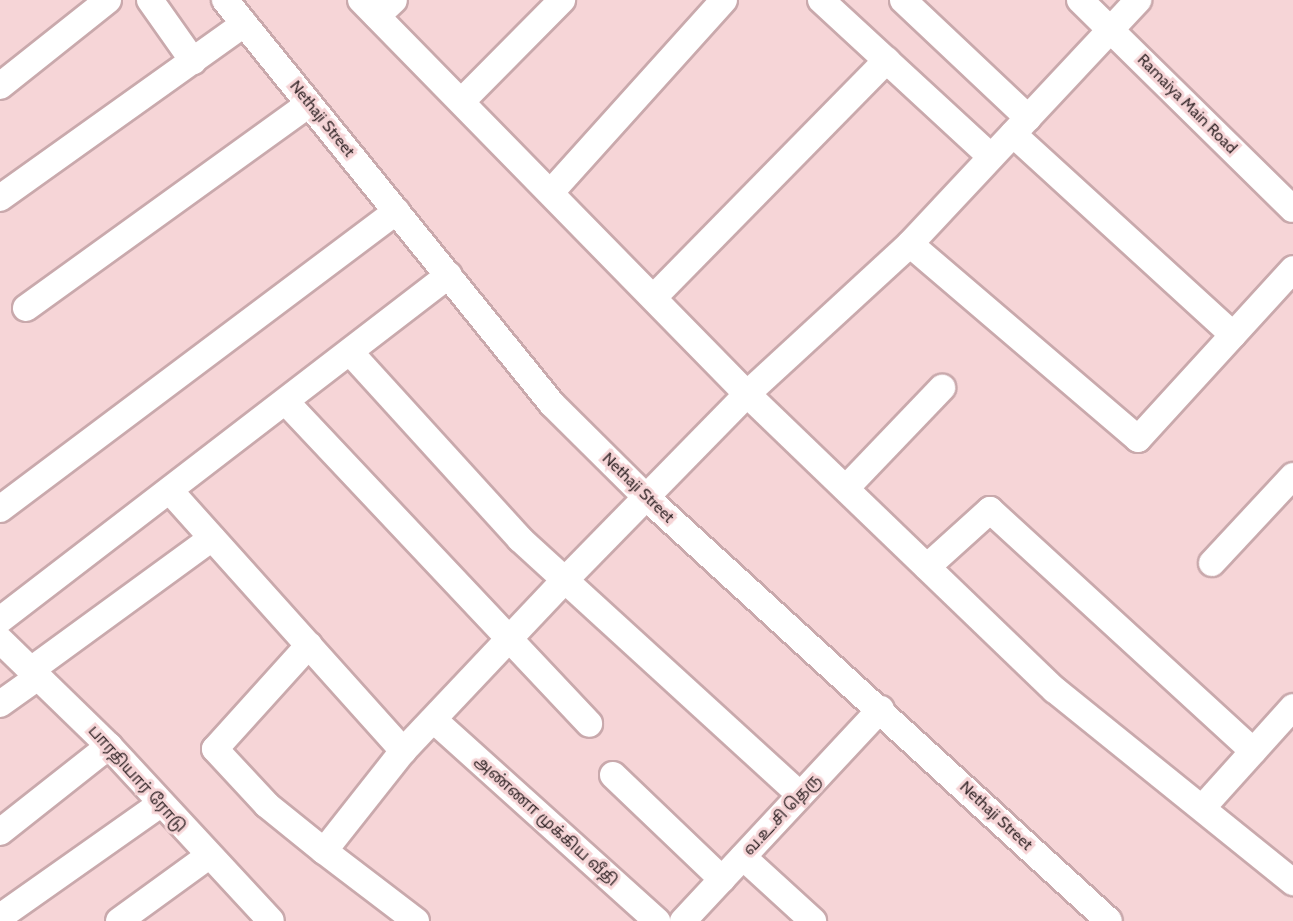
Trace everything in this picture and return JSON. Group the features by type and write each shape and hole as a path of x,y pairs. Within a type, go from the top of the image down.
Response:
{"street":[{"path":"0,86 108,0"},
{"path":"150,0 193,61"},
{"name":"Nethaji Street","path":"225,0 552,404 647,498 881,709 1109,921"},
{"path":"463,100 562,0"},
{"path":"552,191 724,0"},
{"path":"821,0 991,157"},
{"path":"903,0 1020,126 1233,334"},
{"name":"Ramaiya Main Road","path":"1080,0 1293,209"},
{"path":"324,851 403,751 435,721 564,581 747,394 910,244 1138,0"},
{"path":"377,5 463,100 747,394 1055,690 1204,806 1293,882"},
{"path":"0,198 244,24"},
{"path":"654,297 887,60"},
{"path":"26,308 309,104"},
{"path":"0,509 397,211"},
{"path":"910,244 1138,439 1293,269"},
{"path":"0,620 171,492 449,275"},
{"path":"350,352 564,581 800,795"},
{"path":"846,488 942,388"},
{"path":"286,402 507,641 589,724"},
{"path":"1212,563 1293,476"},
{"path":"171,492 403,751"},
{"path":"927,567 990,510 1253,751"},
{"path":"0,704 35,673 212,538"},
{"name":"பாரதியார் ரோடு","path":"0,640 109,746 207,858 271,921"},
{"path":"309,645 215,749 267,805 416,921"},
{"path":"1204,806 1293,707"},
{"name":"வ.உ.சி தெரு","path":"683,921 881,709"},
{"name":"அண்ணா முக்கிய வீதி","path":"435,721 657,921"},
{"path":"0,832 109,746"},
{"path":"613,775 722,879"},
{"path":"0,917 160,804"},
{"path":"743,857 813,921"},
{"path":"119,921 207,858"}]}
